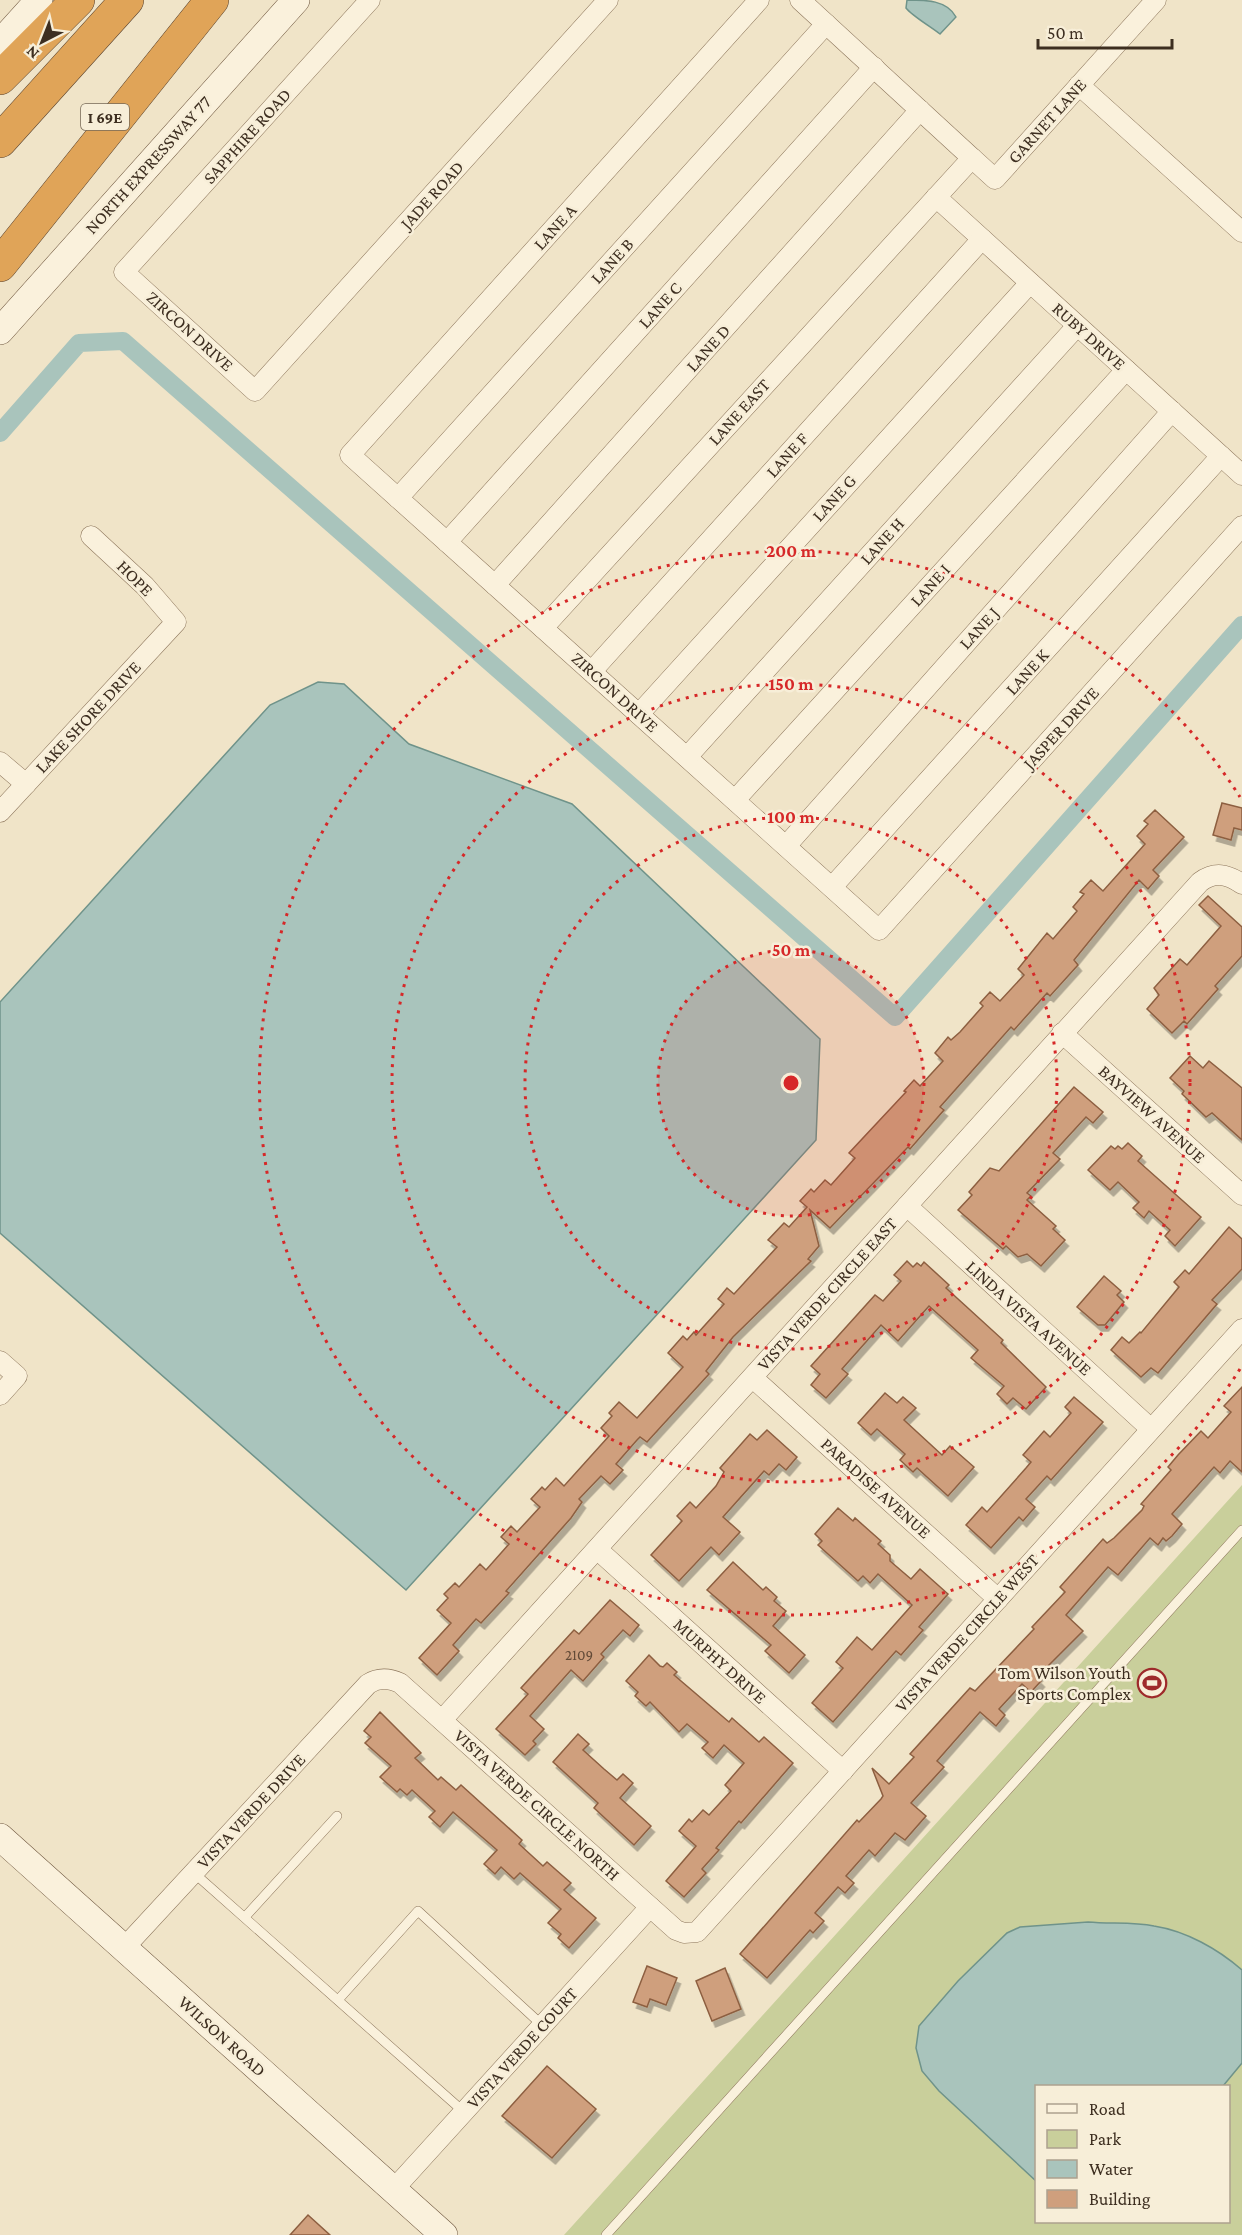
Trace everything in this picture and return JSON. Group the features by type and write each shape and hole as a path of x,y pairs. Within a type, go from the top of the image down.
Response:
{"highway":[{"path":"0,78 78,0"},
{"path":"0,141 127,0"},
{"path":"0,265 211,0"},
{"name":"I 69E","path":"0,234 211,0"}],"main road":[{"path":"0,43 39,0"},
{"name":"NORTH EXPRESSWAY 77","path":"0,331 297,0"},
{"name":"WILSON ROAD","path":"0,1837 444,2235"}],"street":[{"name":"SAPPHIRE ROAD","path":"124,272 370,0"},
{"name":"JADE ROAD","path":"255,391 608,0"},
{"name":"LANE A","path":"350,455 759,0"},
{"path":"800,0 972,158 936,197"},
{"name":"GARNET LANE","path":"972,158 994,179 1156,0"},
{"name":"LANE B","path":"398,498 826,24"},
{"name":"LANE C","path":"447,542 874,67"},
{"path":"1079,85 1242,232"},
{"name":"LANE D","path":"495,585 920,110"},
{"name":"RUBY DRIVE","path":"936,197 1242,475"},
{"name":"LANE EAST","path":"543,628 936,197"},
{"name":"LANE F","path":"592,671 982,239"},
{"name":"ZIRCON DRIVE","path":"124,272 255,391"},
{"name":"LANE G","path":"639,714 1030,283"},
{"name":"LANE H","path":"687,757 1077,326"},
{"name":"LANE I","path":"735,800 1126,370"},
{"name":"LANE J","path":"786,846 1172,411"},
{"name":"ZIRCON DRIVE","path":"350,455 879,930"},
{"name":"LANE K","path":"832,887 1221,456"},
{"name":"JASPER DRIVE","path":"879,930 1242,526"},
{"name":"HOPE","path":"91,536 145,586 176,622"},
{"name":"LAKE SHORE DRIVE","path":"0,812 176,622"},
{"path":"0,762 26,784"},
{"name":"VISTA VERDE CIRCLE EAST","path":"442,1720 1200,882 1216,874 1228,876 1242,884"},
{"name":"BAYVIEW AVENUE","path":"1062,1033 1242,1195"},
{"name":"LINDA VISTA AVENUE","path":"907,1206 1151,1429"},
{"name":"VISTA VERDE CIRCLE WEST","path":"691,1934 704,1927 1242,1329"},
{"path":"0,1361 17,1376 0,1395"},
{"name":"PARADISE AVENUE","path":"753,1378 998,1599"},
{"name":"MURPHY DRIVE","path":"598,1550 843,1771"},
{"name":"VISTA VERDE CIRCLE NORTH","path":"382,1679 391,1679 400,1683 676,1930 691,1934"},
{"name":"VISTA VERDE DRIVE","path":"124,1948 368,1684 382,1679"},
{"name":"VISTA VERDE COURT","path":"393,2190 650,1907"}],"lane":[{"path":"606,2235 1242,1530"},
{"path":"244,1917 337,1816"},
{"path":"194,1873 464,2112"},
{"path":"338,2000 418,1911 542,2025"}],"green space":[{"name":"Tom Wilson Youth Sports Complex","path":"1242,1485 1242,2235 564,2235"}],"water":[{"path":"907,0 942,4 956,17 940,34 906,8"},
{"path":"318,682 344,684 409,744 572,804 820,1039 816,1140 406,1590 0,1233 0,1002 270,705"},
{"path":"1088,1922 1146,1925 1178,1932 1212,1948 1242,1970 1242,2063 1224,2085 1035,2085 1035,2180 939,2091 922,2071 916,2048 919,2026 958,1981 1007,1933 1020,1927"}],"building":[{"path":"1222,803 1242,808 1242,830 1234,828 1231,840 1213,835"},
{"path":"1155,810 1184,837 1153,870 1159,876 1148,889 1139,880 1074,960 1078,965 1050,996 1047,993 1014,1030 1011,1027 940,1107 944,1110 910,1149 908,1147 830,1228 810,1210 819,1246 808,1259 811,1261 733,1337 706,1371 709,1374 647,1442 640,1437 637,1440 616,1464 623,1470 610,1484 601,1476 579,1499 582,1502 571,1518 506,1591 509,1593 481,1623 476,1619 453,1645 459,1651 437,1675 419,1658 451,1623 437,1610 448,1598 444,1594 455,1583 459,1587 480,1564 486,1570 509,1544 501,1537 511,1526 517,1532 540,1507 531,1499 542,1487 545,1490 556,1478 564,1486 609,1436 601,1428 612,1416 609,1413 619,1402 637,1418 683,1367 668,1353 683,1336 687,1340 694,1332 696,1335 724,1304 718,1299 727,1288 734,1294 777,1247 768,1240 784,1223 789,1227 807,1207 800,1201 811,1189 814,1192 825,1180 831,1185 855,1158 849,1153 906,1092 904,1091 914,1080 920,1086 943,1061 935,1053 948,1037 951,1040 960,1032 983,1006 980,1003 990,992 1000,1001 1024,975 1018,969 1047,933 1053,939 1077,911 1073,907 1084,894 1080,892 1091,880 1103,891 1145,844 1137,836 1148,824 1144,821"},
{"path":"1208,896 1242,927 1242,956 1215,986 1218,989 1187,1024 1184,1021 1172,1033 1147,1009 1159,995 1154,988 1180,959 1187,965 1221,926 1199,905"},
{"path":"1190,1056 1203,1068 1209,1061 1242,1088 1242,1140 1212,1113 1206,1117 1182,1094 1184,1091 1170,1078"},
{"path":"1074,1087 1103,1112 1093,1123 1086,1117 1053,1153 1060,1159 1027,1193 1031,1196 1027,1200 1056,1226 1053,1229 1065,1240 1041,1266 1027,1254 1018,1257 1006,1246 1003,1249 958,1210 972,1195 969,1192 990,1168 999,1171"},
{"path":"1128,1143 1142,1156 1138,1161 1201,1217 1175,1246 1165,1236 1170,1230 1149,1211 1144,1218 1133,1208 1139,1202 1118,1182 1110,1190 1088,1170 1111,1146 1115,1149 1118,1146 1122,1149"},
{"path":"1229,1227 1242,1239 1242,1269 1212,1300 1217,1304 1158,1373 1151,1368 1141,1377 1111,1350 1122,1337 1129,1343 1141,1333 1179,1287 1174,1282 1185,1270 1189,1274"},
{"path":"907,1261 913,1267 917,1263 921,1266 924,1262 949,1285 946,1288 1003,1340 1001,1343 1046,1387 1026,1409 1013,1398 1007,1404 997,1394 1004,1386 971,1358 978,1350 929,1306 898,1341 881,1325 842,1369 848,1374 826,1398 811,1385 820,1374 811,1366 875,1295 883,1301 901,1281 894,1275"},
{"path":"1104,1276 1121,1291 1117,1295 1124,1302 1105,1325 1098,1325 1077,1307"},
{"path":"1242,1387 1242,1472 1230,1461 1220,1473 1214,1467 1172,1514 1182,1524 1172,1536 1166,1541 1163,1538 1158,1545 1150,1538 1118,1575 1108,1567 1066,1615 1083,1631 1037,1677 1041,1681 1031,1692 1022,1684 999,1709 1005,1715 996,1726 980,1712 937,1761 944,1767 911,1803 926,1816 905,1840 895,1833 875,1856 869,1850 846,1876 854,1883 845,1893 838,1887 815,1913 824,1921 813,1933 810,1930 767,1978 740,1954 857,1820 859,1822 881,1799 883,1796 872,1768 889,1784 914,1757 910,1754 970,1688 975,1691 1034,1629 1032,1627 1065,1592 1060,1587 1103,1539 1107,1543 1114,1538 1142,1510 1144,1506 1141,1504 1171,1470 1168,1467 1178,1455 1201,1431 1208,1438 1231,1412 1224,1406"},
{"path":"885,1393 897,1403 903,1397 916,1408 904,1420 942,1455 950,1446 974,1467 948,1496 917,1468 913,1472 900,1460 905,1454 877,1429 871,1435 858,1423"},
{"path":"1074,1397 1103,1422 1051,1480 1047,1476 1026,1499 1035,1507 1023,1521 1019,1517 991,1548 966,1525 982,1507 987,1512 1026,1468 1031,1462 1023,1455 1044,1431 1050,1437 1071,1413 1065,1407"},
{"path":"767,1430 797,1457 786,1470 779,1464 769,1475 764,1471 723,1517 740,1532 719,1555 711,1547 679,1581 651,1555 682,1521 677,1516 690,1502 696,1508 716,1486 724,1472 720,1468 750,1434 757,1440"},
{"path":"838,1508 853,1521 855,1518 881,1541 878,1544 890,1555 890,1561 911,1579 920,1569 948,1594 919,1627 923,1630 901,1655 896,1651 833,1722 812,1703 843,1668 836,1662 857,1637 872,1650 912,1605 878,1574 870,1583 863,1576 858,1581 818,1545 822,1541 815,1534"},
{"path":"733,1562 763,1590 766,1587 777,1597 774,1601 786,1611 773,1626 805,1655 789,1673 765,1651 771,1645 707,1590"},
{"path":"610,1600 639,1625 630,1636 623,1630 601,1654 604,1657 583,1681 571,1670 530,1716 544,1729 533,1741 536,1744 525,1755 496,1729 528,1694 521,1688 574,1630 579,1634"},
{"path":"649,1655 660,1666 663,1667 667,1663 677,1672 674,1675 729,1722 732,1718 759,1742 764,1737 793,1763 716,1848 719,1850 702,1869 706,1873 684,1897 666,1881 696,1846 679,1831 689,1819 692,1822 703,1810 709,1815 731,1791 725,1785 744,1763 724,1745 713,1758 702,1748 708,1742 687,1724 679,1732 650,1702 646,1706 635,1696 638,1692 626,1681"},
{"path":"380,1712 421,1753 415,1758 438,1780 441,1777 456,1790 461,1785 522,1840 519,1844 543,1866 547,1862 571,1883 564,1890 596,1918 569,1948 558,1938 561,1934 548,1923 561,1909 520,1873 514,1879 501,1867 495,1874 484,1864 497,1850 453,1812 440,1827 429,1817 435,1811 412,1790 407,1795 400,1789 397,1792 380,1777 391,1766 365,1743 371,1737 364,1731"},
{"path":"578,1734 589,1744 583,1750 604,1769 617,1780 623,1774 633,1783 620,1798 651,1826 634,1845 594,1808 598,1803 553,1762"},
{"path":"647,1966 677,1978 666,2005 650,1999 647,2007 633,2002"},
{"path":"725,1968 741,2009 712,2021 696,1981"},
{"path":"547,2066 596,2109 552,2158 502,2116"},
{"path":"308,2215 330,2235 290,2235"}],"waterway":[{"path":"0,433 79,343 123,341 895,1017 1242,625"}],"place":[{"name":"Tom Wilson Youth Sports Complex","path":"1152,1683"}]}
